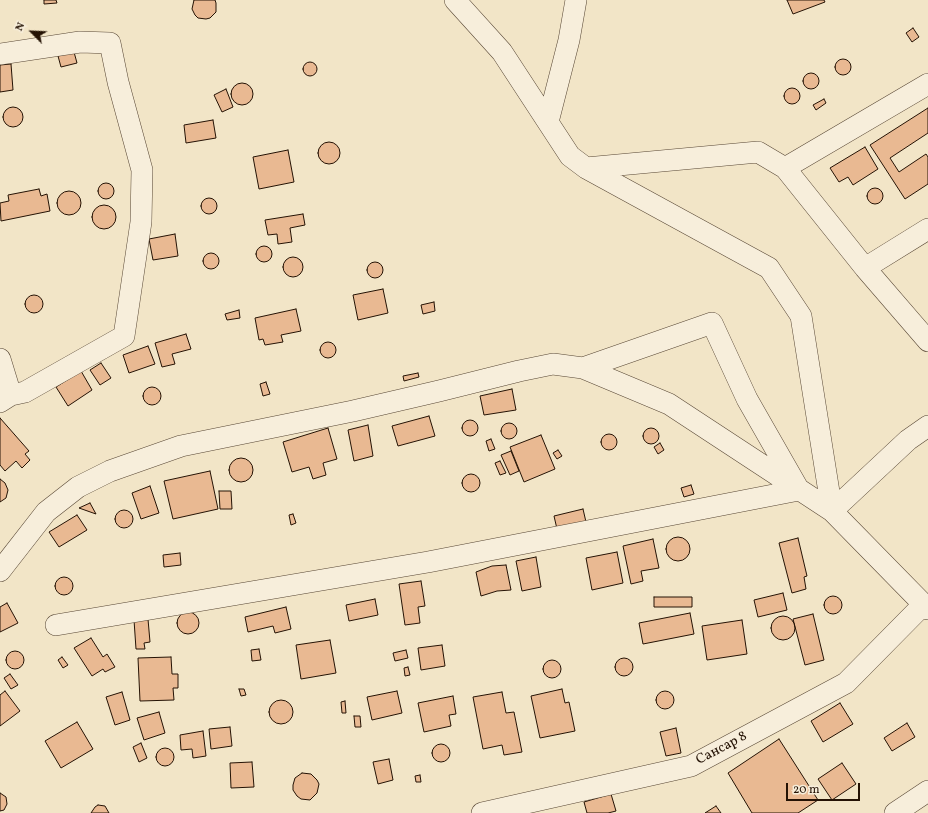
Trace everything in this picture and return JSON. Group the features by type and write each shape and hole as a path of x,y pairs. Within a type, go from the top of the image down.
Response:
{"street":[{"path":"455,0 502,52 570,156 586,168 769,268 801,316 832,512"},
{"path":"548,122 569,40 576,0"},
{"path":"0,54 80,42 110,43 118,82 142,170 141,222 124,336 25,392 6,398 0,359"},
{"path":"785,168 928,84"},
{"path":"586,168 758,152 785,168 865,268 928,341"},
{"path":"865,268 928,229"},
{"path":"583,368 712,323 747,399 800,490"},
{"path":"0,571 46,512 78,487 110,471 181,446 360,409 553,364 583,368 669,404 832,512 926,607"},
{"path":"832,512 908,440 928,426"},
{"path":"56,625 428,562 800,490"},
{"name":"Сансар 8","path":"482,813 691,766 846,683 926,607"},
{"path":"895,813 928,791"}],"building":[{"path":"44,0 56,0 57,3 44,4"},
{"path":"194,0 215,0 216,12 210,18 198,18 192,9"},
{"path":"787,0 824,0 825,2 793,14"},
{"path":"913,28 919,37 912,42 906,33"},
{"path":"74,52 77,63 61,67 58,56"},
{"path":"840,59 846,59 851,64 849,73 846,75 840,75 835,70 835,64"},
{"path":"307,62 313,62 317,66 317,72 313,76 307,76 303,72 303,66"},
{"path":"11,64 13,90 0,92 0,65"},
{"path":"808,73 814,73 819,78 817,87 814,89 808,89 803,84 803,78"},
{"path":"242,83 246,84 252,90 252,98 246,104 242,105 238,104 232,98 231,94 232,90 238,84"},
{"path":"789,88 795,88 800,93 798,102 795,104 789,104 784,99 784,93"},
{"path":"226,89 233,107 222,112 214,95"},
{"path":"824,99 826,103 816,110 813,105"},
{"path":"9,107 17,107 23,113 23,121 17,127 9,127 3,121 3,113"},
{"path":"928,108 928,133 890,158 899,172 926,154 928,157 928,184 905,199 870,145"},
{"path":"213,120 216,138 186,143 184,125"},
{"path":"329,142 337,145 340,153 337,161 329,164 321,161 318,153 321,145"},
{"path":"865,147 878,169 853,185 848,177 839,182 830,168"},
{"path":"288,150 294,182 259,189 253,157"},
{"path":"103,183 109,183 114,188 112,197 109,199 103,199 98,194 98,188"},
{"path":"872,188 878,188 883,193 881,202 878,204 872,204 867,199 867,193"},
{"path":"39,189 41,196 47,194 50,211 1,221 0,203 9,201 8,195"},
{"path":"69,191 78,194 81,203 78,212 69,215 60,212 57,203 60,194"},
{"path":"206,198 212,198 217,203 215,212 212,214 206,214 201,209 201,203"},
{"path":"104,205 112,209 116,217 112,225 104,229 96,225 92,217 96,209"},
{"path":"303,214 305,225 290,228 292,242 278,244 277,234 268,235 265,220"},
{"path":"175,234 178,256 153,260 149,239"},
{"path":"261,246 267,246 272,251 270,260 267,262 261,262 256,257 256,251"},
{"path":"208,253 214,253 219,258 217,267 214,269 208,269 203,264 203,258"},
{"path":"293,257 300,260 303,267 300,274 293,277 286,274 283,267 286,260"},
{"path":"372,262 378,262 383,267 381,276 378,278 372,278 367,273 367,267"},
{"path":"383,289 388,313 358,320 353,295"},
{"path":"34,295 40,298 43,304 40,310 34,313 28,310 25,304 28,298"},
{"path":"434,302 435,311 423,314 421,305"},
{"path":"296,309 301,331 281,335 283,342 265,345 263,339 259,340 255,318"},
{"path":"239,310 240,318 227,320 225,314"},
{"path":"186,334 191,349 172,354 175,364 162,367 155,343"},
{"path":"325,342 331,342 336,347 334,356 331,358 325,358 320,353 320,347"},
{"path":"148,346 155,364 129,373 123,355"},
{"path":"101,363 111,378 100,385 90,370"},
{"path":"81,371 92,390 68,406 56,387"},
{"path":"418,373 419,377 404,381 403,376"},
{"path":"266,382 270,394 263,396 260,384"},
{"path":"152,387 158,390 161,396 158,402 152,405 146,402 143,396 146,390"},
{"path":"512,389 516,410 484,415 480,396"},
{"path":"429,416 435,436 398,446 392,426"},
{"path":"0,418 29,451 25,454 30,460 22,468 16,461 5,471 0,465"},
{"path":"467,420 473,420 478,425 476,434 473,436 467,436 462,431 462,425"},
{"path":"506,423 512,423 517,428 515,437 512,439 506,439 501,434 501,428"},
{"path":"368,425 373,456 354,461 348,430"},
{"path":"328,428 337,459 323,463 326,475 313,479 309,467 292,472 283,442"},
{"path":"648,428 654,428 659,433 657,442 654,444 648,444 643,439 643,433"},
{"path":"606,434 612,434 617,439 615,448 612,450 606,450 601,445 601,439"},
{"path":"541,435 555,469 524,482 510,447"},
{"path":"491,439 495,449 489,451 486,441"},
{"path":"660,443 664,450 658,454 654,447"},
{"path":"558,450 562,456 557,459 553,453"},
{"path":"511,451 519,471 510,475 501,455"},
{"path":"241,458 250,461 253,470 250,479 241,482 232,479 229,470 232,461"},
{"path":"500,461 506,473 500,475 495,463"},
{"path":"210,471 218,509 173,519 164,481"},
{"path":"471,474 477,477 480,483 477,489 471,492 465,489 462,483 465,477"},
{"path":"0,479 5,483 8,490 6,498 0,502"},
{"path":"691,485 694,494 684,497 681,488"},
{"path":"150,486 159,513 141,519 132,493"},
{"path":"219,491 231,491 232,509 220,509"},
{"path":"90,503 96,514 79,508"},
{"path":"583,509 586,522 557,529 554,516"},
{"path":"124,510 130,513 133,519 130,525 124,528 118,525 115,519 118,513"},
{"path":"293,514 296,523 291,525 289,515"},
{"path":"77,515 87,530 59,547 49,532"},
{"path":"678,537 686,541 690,549 686,557 678,561 670,557 666,549 670,541"},
{"path":"798,538 807,576 804,577 806,589 792,593 779,543"},
{"path":"653,539 659,568 641,571 643,581 631,584 623,546"},
{"path":"617,552 623,583 592,590 586,558"},
{"path":"180,553 181,565 164,567 163,555"},
{"path":"536,557 541,587 522,591 516,561"},
{"path":"506,565 511,590 497,591 481,596 476,572 492,566"},
{"path":"64,577 70,580 73,586 70,592 64,595 58,592 55,586 58,580"},
{"path":"421,581 425,606 418,607 420,623 405,625 399,584"},
{"path":"783,593 787,610 758,617 754,600"},
{"path":"829,596 837,596 842,601 840,612 837,614 829,614 824,609 824,601"},
{"path":"654,597 692,597 692,607 654,607"},
{"path":"375,599 378,615 349,621 346,605"},
{"path":"7,603 18,623 0,632 0,607"},
{"path":"286,607 291,629 275,633 273,626 248,632 245,617"},
{"path":"188,612 196,615 199,623 196,631 188,634 180,631 177,623 180,615"},
{"path":"690,613 694,634 643,644 639,623"},
{"path":"813,614 824,660 805,665 793,619"},
{"path":"783,616 791,620 795,628 791,636 783,640 775,636 771,628 775,620"},
{"path":"148,619 150,642 144,643 145,649 136,649 134,620"},
{"path":"742,620 747,654 707,660 702,626"},
{"path":"91,638 103,657 107,654 115,667 105,672 103,669 92,676 74,648"},
{"path":"330,640 336,673 301,679 296,645"},
{"path":"442,645 445,666 421,670 418,648"},
{"path":"259,649 261,660 252,661 251,650"},
{"path":"406,650 408,658 395,661 393,653"},
{"path":"15,651 21,654 24,660 21,666 15,669 9,666 6,660 9,654"},
{"path":"62,657 68,665 63,668 58,660"},
{"path":"171,657 172,674 178,674 178,688 173,688 174,700 140,701 138,658"},
{"path":"624,658 630,661 633,667 630,673 624,676 618,673 615,667 618,661"},
{"path":"552,660 558,663 561,669 558,675 552,678 546,675 543,669 546,663"},
{"path":"408,667 410,675 405,676 404,668"},
{"path":"10,674 18,685 11,689 4,678"},
{"path":"239,689 244,689 246,695 241,696"},
{"path":"562,689 565,703 569,702 575,731 540,738 531,696"},
{"path":"5,691 20,711 0,726 0,695"},
{"path":"397,691 402,713 372,720 367,697"},
{"path":"665,691 671,694 674,700 671,706 665,709 659,706 656,700 659,694"},
{"path":"122,692 130,720 115,725 106,697"},
{"path":"502,692 506,713 514,712 522,752 504,755 502,745 483,749 473,697"},
{"path":"453,696 456,714 449,715 451,726 424,732 418,703"},
{"path":"281,700 286,701 292,707 292,717 286,723 281,724 276,723 270,717 269,712 270,707 276,701"},
{"path":"345,701 346,713 342,713 341,702"},
{"path":"840,703 853,724 823,742 811,721"},
{"path":"159,712 165,733 144,740 137,718"},
{"path":"354,716 360,716 361,727 355,727"},
{"path":"77,722 93,749 61,768 45,741"},
{"path":"907,723 915,737 892,751 884,738"},
{"path":"230,727 232,746 211,749 209,729"},
{"path":"676,728 681,753 666,756 660,732"},
{"path":"203,731 206,756 193,758 192,749 181,750 180,735"},
{"path":"779,739 818,800 798,813 752,813 728,773"},
{"path":"141,743 147,758 139,762 133,747"},
{"path":"441,744 447,747 450,753 447,759 441,762 435,759 432,753 435,747"},
{"path":"165,748 171,751 174,757 171,763 165,766 159,763 156,757 159,751"},
{"path":"389,759 393,780 378,784 373,762"},
{"path":"252,762 254,787 231,788 230,763"},
{"path":"842,763 856,784 832,800 818,779"},
{"path":"302,773 311,774 319,784 317,793 310,800 301,799 293,790 295,778"},
{"path":"420,775 421,782 416,782 415,776"},
{"path":"0,793 6,797 7,804 4,810 0,811"},
{"path":"611,794 616,811 608,813 587,813 584,802"},
{"path":"98,805 105,806 109,813 91,813"},
{"path":"716,806 721,813 705,813"}]}
